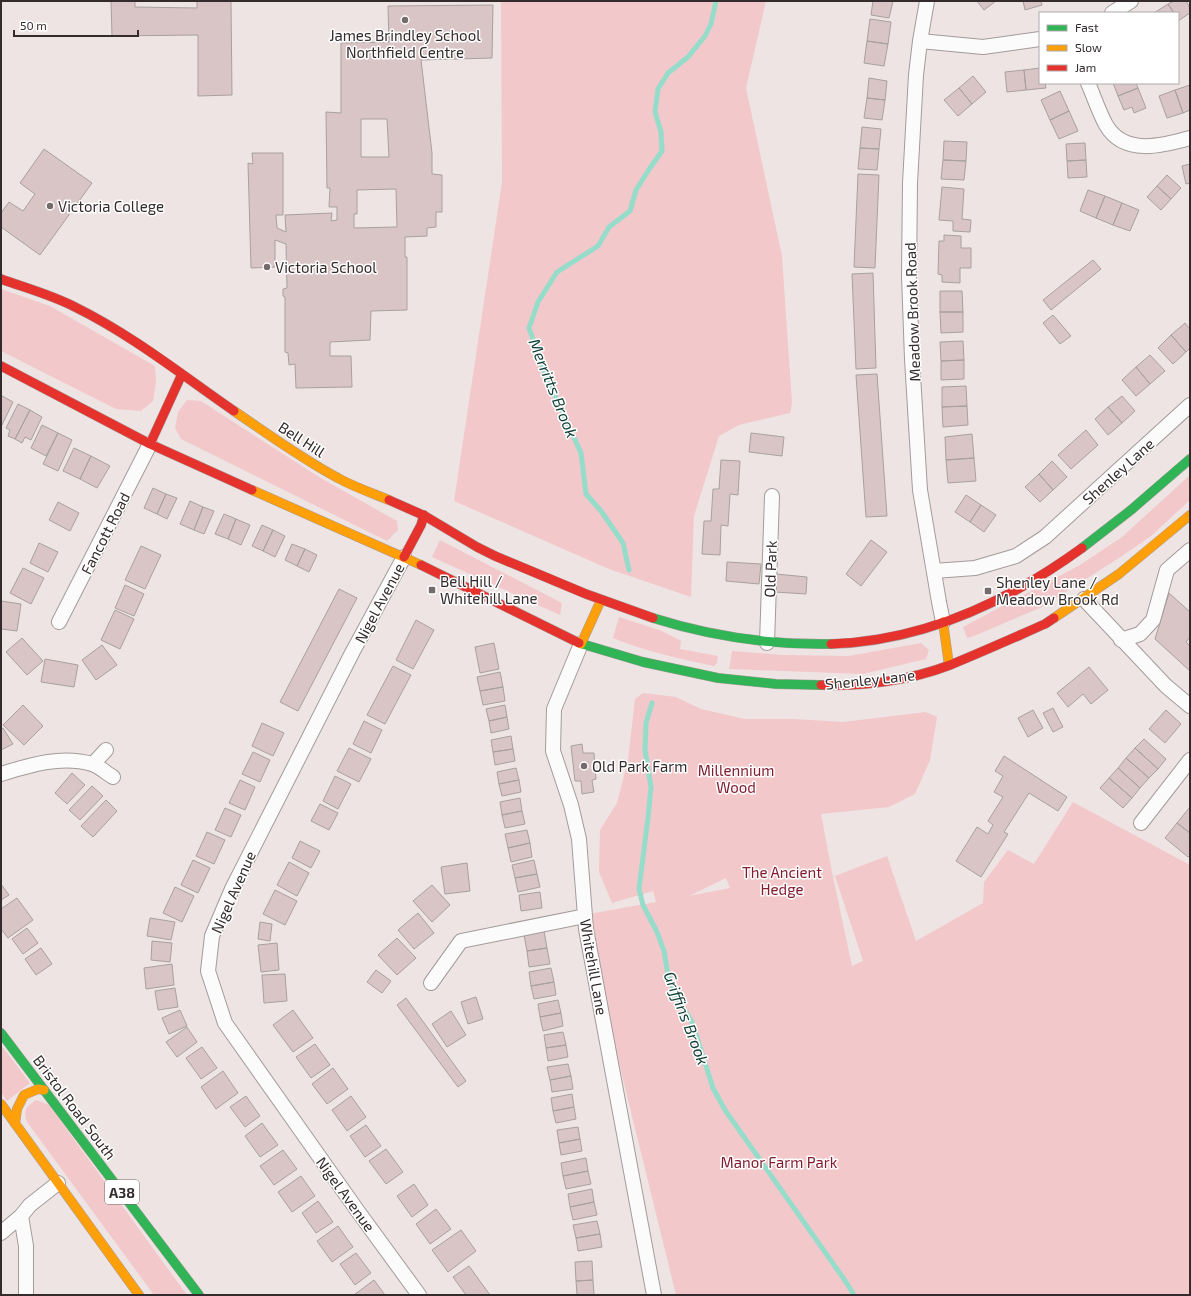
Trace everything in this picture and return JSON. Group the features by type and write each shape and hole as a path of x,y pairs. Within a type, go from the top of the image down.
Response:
{"main road":[{"name":"Bell Hill","path":"1,280 58,299 123,333 301,456 342,481 424,516 479,548 601,600"},
{"path":"1,366 150,444 404,556 581,644 601,600 690,629 767,643 814,645 851,643 910,633 943,622 982,606 1025,585 1069,557 1111,526 1190,459"},
{"path":"150,444 182,374"},
{"name":"Shenley Lane","path":"581,644 643,662 718,678 776,684 838,686 893,680 949,665 1044,624 1084,599 1119,574 1190,515"},
{"path":"404,556 421,525 424,516"},
{"path":"943,622 949,665"},
{"name":"Bristol Road South","path":"1,1033 199,1295"},
{"path":"15,1124 17,1108 24,1095 38,1089 44,1090"},
{"path":"1,1104 139,1295"}],"street":[{"name":"Meadow Brook Road","path":"926,1 916,75 910,183 909,276 912,359 920,490 943,622"},
{"path":"1114,12 1131,1"},
{"path":"920,41 983,48 1039,39"},
{"path":"1088,84 1107,126 1120,141 1140,146 1167,144 1190,138"},
{"name":"Shenley Lane","path":"934,571 975,568 1016,556 1045,536 1190,405"},
{"name":"Fancott Road","path":"59,622 150,444"},
{"name":"Old Park","path":"767,643 772,496"},
{"path":"1121,640 1140,634 1153,620 1167,570 1190,550"},
{"name":"Nigel Avenue","path":"404,556 352,653 232,889 212,936 208,971 225,1023 419,1295"},
{"path":"1084,599 1166,686 1190,706"},
{"name":"Whitehill Lane","path":"581,644 554,709 553,751 571,805 579,839 586,929 654,1295"},
{"path":"93,764 106,750"},
{"path":"1,774 34,763 66,760 93,764 113,777"},
{"path":"1141,823 1190,760"},
{"path":"432,983 461,941 585,916"},
{"path":"1,1233 21,1216 30,1205 58,1183"},
{"path":"21,1216 26,1246 26,1295"}],"green space":[{"path":"501,1 766,1 746,88 782,256 792,403 790,413 739,425 719,436 694,516 691,597 609,569 454,501 502,182"},
{"path":"1,289 50,306 155,366 156,382 153,401 141,411 116,409 1,351"},
{"path":"187,400 201,401 319,477 397,521 398,530 387,541 181,439 175,428 178,412"},
{"path":"1190,475 1190,500 1151,536 1042,607 967,638 963,627 1080,565 1122,537"},
{"path":"440,540 562,603 560,615 432,557"},
{"path":"619,617 662,631 681,641 680,649 718,656 717,663 714,666 650,651 613,638"},
{"path":"921,643 929,650 926,659 863,674 729,669 732,651 783,655 849,656"},
{"path":"643,693 676,697 701,709 745,719 794,719 843,722 926,712 937,717 930,760 915,794 889,807 821,814 852,966 863,961 835,876 887,856 916,941 983,903 984,882 1008,850 1034,864 1073,802 1190,865 1190,1295 676,1295 586,929 589,914 656,902 653,891 612,903 599,872 600,830 617,803 628,760 635,699","holes":["726,878 730,888 689,896"]},
{"path":"1,1045 30,1083 7,1101 1,1092"},
{"path":"36,1100 49,1105 187,1295 154,1295 27,1122 25,1114 26,1109"}],"building":[{"path":"111,1 135,1 135,7 197,8 197,1 231,1 232,95 198,96 198,35 112,36"},
{"path":"873,1 893,1 889,18 871,15"},
{"path":"977,1 996,1 984,10"},
{"path":"1023,1 1041,1 1042,5 1025,10"},
{"path":"1174,1 1186,1 1190,8 1190,13 1179,20 1179,12 1173,12 1168,4"},
{"path":"1168,4 1173,12 1156,12"},
{"path":"493,5 492,58 421,60 432,153 432,174 442,175 442,212 436,212 436,227 427,228 427,236 405,237 405,257 407,257 407,310 371,311 370,340 330,342 330,356 351,356 352,387 296,388 295,364 289,365 288,353 285,352 285,297 283,296 283,289 287,288 286,244 275,240 275,267 251,268 248,163 253,164 252,153 283,153 283,215 276,215 277,228 286,232 285,215 332,213 331,221 337,220 337,207 329,207 330,188 327,188 326,112 341,113 341,43 389,42 388,6","holes":["361,119 387,119 389,157 361,157","396,189 397,227 354,228 354,214 357,214 357,190"]},
{"path":"870,19 891,22 888,44 867,41"},
{"path":"867,41 888,44 884,66 864,63"},
{"path":"1039,68 1039,84 1045,84 1046,88 1026,90 1024,70"},
{"path":"1024,70 1026,90 1007,92 1005,72"},
{"path":"973,76 986,92 972,104 959,88"},
{"path":"869,78 887,81 885,100 867,98"},
{"path":"1113,84 1136,84 1138,88 1118,96"},
{"path":"1190,85 1190,110 1183,113 1175,90"},
{"path":"959,88 972,104 958,116 944,100"},
{"path":"1138,88 1146,108 1134,113 1132,107 1124,110 1118,96"},
{"path":"1175,90 1183,113 1167,118 1159,96"},
{"path":"1060,91 1069,111 1050,120 1041,100"},
{"path":"867,98 885,100 882,120 864,118"},
{"path":"1069,111 1078,131 1059,139 1050,120"},
{"path":"862,127 881,129 879,149 860,148"},
{"path":"944,141 967,142 966,161 943,160"},
{"path":"1085,143 1086,160 1067,161 1066,144"},
{"path":"860,148 879,149 877,170 858,169"},
{"name":"Victoria College","path":"44,149 92,183 40,255 1,227 1,213 9,202 23,211 35,194 20,183"},
{"path":"943,160 966,161 964,180 941,179"},
{"path":"1086,160 1087,177 1068,178 1067,161"},
{"path":"1190,164 1190,183 1186,184 1182,166"},
{"path":"858,174 879,175 875,268 854,267"},
{"path":"1167,175 1181,188 1171,199 1157,186"},
{"path":"1157,186 1171,199 1161,210 1147,197"},
{"path":"942,187 964,189 962,219 971,220 970,232 953,231 953,221 939,220"},
{"path":"1088,190 1105,196 1096,218 1080,211"},
{"path":"1105,196 1122,203 1113,225 1096,218"},
{"path":"1122,203 1139,210 1130,231 1113,225"},
{"path":"944,235 961,236 961,248 971,248 971,268 960,268 960,283 942,282 942,275 938,274 939,241 944,241"},
{"path":"1093,260 1101,269 1051,310 1043,300"},
{"path":"873,273 876,368 856,369 852,274"},
{"path":"940,291 962,291 963,312 940,312"},
{"path":"940,312 963,312 963,332 941,333"},
{"path":"1053,315 1071,336 1060,344 1043,323"},
{"path":"1185,323 1190,329 1190,348 1186,352 1171,335"},
{"path":"1171,335 1186,352 1173,364 1158,348"},
{"path":"963,341 964,360 941,361 940,342"},
{"path":"1150,355 1165,371 1150,384 1136,367"},
{"path":"964,360 964,379 941,380 941,361"},
{"path":"1136,367 1150,384 1136,396 1122,380"},
{"path":"877,374 887,516 866,517 856,375"},
{"path":"966,386 967,406 942,407 942,387"},
{"path":"2,396 13,402 1,427 1,397"},
{"path":"1122,396 1135,411 1122,423 1108,407"},
{"path":"18,404 30,410 15,439 8,436 10,430 6,428"},
{"path":"967,406 968,425 943,427 942,407"},
{"path":"1108,407 1122,423 1108,435 1095,419"},
{"path":"30,410 42,417 31,440 25,437 22,443 15,439"},
{"path":"42,425 58,433 46,456 31,448"},
{"path":"1086,430 1098,445 1071,469 1058,455"},
{"path":"58,433 72,440 58,471 43,464"},
{"path":"751,433 784,437 782,456 749,452"},
{"path":"972,434 974,458 946,460 945,437"},
{"path":"74,448 91,456 80,479 63,471"},
{"path":"91,456 110,466 97,488 80,479"},
{"path":"974,458 976,481 948,483 946,460"},
{"path":"721,460 740,461 738,495 730,494 728,526 721,525 720,555 702,554 704,521 711,521 713,489 719,489"},
{"path":"1052,461 1067,477 1053,490 1039,474"},
{"path":"1039,474 1053,490 1040,502 1025,487"},
{"path":"153,488 166,494 157,514 144,508"},
{"path":"166,494 177,498 167,519 157,514"},
{"path":"966,495 981,505 970,522 955,512"},
{"path":"190,501 203,507 194,530 180,524"},
{"path":"58,502 79,513 70,531 49,520"},
{"path":"981,505 996,515 984,532 970,522"},
{"path":"203,507 214,511 204,534 194,530"},
{"path":"224,514 236,519 228,539 215,534"},
{"path":"236,519 250,525 241,545 228,539"},
{"path":"262,525 273,530 263,551 252,546"},
{"path":"273,530 285,536 275,557 263,551"},
{"path":"871,540 887,552 861,586 846,574"},
{"path":"39,543 58,552 48,572 30,563"},
{"path":"292,544 305,549 297,566 285,560"},
{"path":"141,546 161,555 145,589 125,580"},
{"path":"305,549 317,555 309,572 297,566"},
{"path":"727,562 761,564 759,584 726,581"},
{"path":"23,568 44,578 31,604 10,593"},
{"path":"776,574 807,577 806,594 775,592"},
{"path":"125,585 144,594 134,616 115,608"},
{"path":"339,589 357,598 298,711 280,702"},
{"path":"1169,593 1190,612 1190,637 1186,642 1190,646 1190,671 1155,639"},
{"path":"1,601 21,604 17,631 1,629"},
{"path":"115,610 134,619 120,649 101,640"},
{"path":"416,620 434,630 413,669 396,660"},
{"path":"22,638 43,661 27,675 6,652"},
{"path":"494,643 499,669 480,673 475,647"},
{"path":"102,645 117,665 96,680 82,660"},
{"path":"45,659 78,665 74,687 41,682"},
{"path":"393,666 411,675 385,724 367,715"},
{"path":"1089,667 1108,690 1091,704 1083,694 1068,707 1057,693"},
{"path":"500,672 503,687 480,691 477,677"},
{"path":"503,687 505,701 483,705 480,691"},
{"path":"23,705 43,726 24,745 3,725"},
{"path":"505,705 507,717 489,721 486,709"},
{"path":"1053,708 1063,727 1053,732 1043,713"},
{"path":"1033,710 1043,728 1028,737 1018,718"},
{"path":"1166,710 1181,724 1165,743 1149,729"},
{"path":"507,717 509,729 491,733 489,721"},
{"path":"364,721 382,730 371,753 353,744"},
{"path":"262,723 284,733 273,756 252,746"},
{"path":"3,728 13,744 1,750 1,729"},
{"path":"511,736 513,749 493,752 491,740"},
{"path":"1144,739 1166,759 1158,769 1135,748"},
{"name":"Old Park Farm","path":"582,744 583,753 594,753 596,779 592,780 594,792 582,794 581,781 575,781 571,746"},
{"path":"349,748 371,759 359,782 337,771"},
{"path":"1135,748 1158,769 1149,778 1126,758"},
{"path":"513,749 515,761 495,765 493,752"},
{"path":"253,752 270,760 260,782 242,774"},
{"path":"1004,756 1067,797 1058,811 1029,793 1004,832 1008,834 981,877 956,861 977,827 988,834 993,825 988,821 1003,797 994,792 1003,776 995,771"},
{"path":"1126,758 1149,778 1140,788 1118,768"},
{"path":"516,768 519,780 499,784 497,772"},
{"path":"1118,768 1140,788 1132,798 1109,778"},
{"path":"72,773 85,785 67,804 55,793"},
{"path":"335,776 351,784 338,809 323,801"},
{"path":"1109,778 1132,798 1123,808 1100,788"},
{"path":"240,780 255,787 245,810 229,803"},
{"path":"519,780 521,792 502,796 499,784"},
{"path":"92,786 103,796 80,820 69,810"},
{"path":"520,798 522,811 502,815 500,802"},
{"path":"106,800 117,811 93,837 81,826"},
{"path":"320,804 338,813 329,830 311,821"},
{"path":"1190,807 1190,833 1177,823"},
{"path":"225,808 241,815 231,837 215,830"},
{"path":"522,811 525,824 505,828 502,815"},
{"path":"1177,823 1190,833 1190,855 1188,857 1165,838"},
{"path":"527,830 530,843 508,848 505,834"},
{"path":"207,832 225,840 214,864 196,856"},
{"path":"300,841 320,851 311,868 292,858"},
{"path":"530,843 532,857 511,862 508,848"},
{"path":"193,860 210,868 198,893 181,885"},
{"path":"534,860 537,874 515,878 512,865"},
{"path":"289,862 309,873 297,896 277,885"},
{"path":"467,863 470,891 445,894 441,867"},
{"path":"537,874 540,887 518,892 515,878"},
{"path":"1,884 9,895 1,900"},
{"path":"432,885 450,905 432,922 413,901"},
{"path":"175,887 194,896 182,922 163,913"},
{"path":"275,890 297,901 285,925 263,914"},
{"path":"540,892 542,908 521,911 519,895"},
{"path":"17,898 33,920 8,938 1,929 1,909"},
{"path":"418,913 434,933 414,949 398,930"},
{"path":"150,918 175,922 171,940 147,936"},
{"path":"260,922 272,924 270,941 258,939"},
{"path":"27,928 38,943 23,954 12,939"},
{"path":"544,931 547,948 527,951 524,935"},
{"path":"397,938 416,958 397,975 378,955"},
{"path":"152,941 172,943 170,962 151,960"},
{"path":"277,943 279,970 261,972 258,945"},
{"path":"41,948 52,964 36,975 25,959"},
{"path":"547,948 550,964 529,967 527,951"},
{"path":"172,964 174,985 146,989 144,968"},
{"path":"551,968 554,982 531,986 529,972"},
{"path":"376,970 391,981 382,993 367,982"},
{"path":"285,974 287,1001 264,1003 262,975"},
{"path":"554,982 556,995 534,999 531,986"},
{"path":"175,988 178,1007 158,1010 155,991"},
{"path":"476,997 483,1019 468,1024 461,1002"},
{"path":"406,998 466,1081 458,1087 397,1005"},
{"path":"558,1000 561,1013 540,1017 538,1004"},
{"path":"180,1010 187,1026 169,1034 162,1018"},
{"path":"293,1010 313,1038 293,1052 273,1025"},
{"path":"451,1011 466,1035 447,1047 432,1024"},
{"path":"561,1013 563,1026 543,1031 540,1017"},
{"path":"187,1027 197,1042 177,1057 166,1042"},
{"path":"563,1032 566,1045 546,1048 544,1035"},
{"path":"315,1044 330,1065 311,1078 296,1057"},
{"path":"566,1045 568,1057 548,1061 546,1048"},
{"path":"202,1047 217,1068 201,1079 186,1058"},
{"path":"568,1064 571,1076 550,1080 547,1067"},
{"path":"333,1068 348,1089 327,1104 312,1084"},
{"path":"223,1071 238,1093 216,1109 201,1087"},
{"path":"571,1076 573,1089 552,1092 550,1080"},
{"path":"572,1094 574,1107 553,1111 551,1098"},
{"path":"246,1096 260,1116 245,1127 230,1107"},
{"path":"351,1096 366,1117 347,1131 332,1110"},
{"path":"574,1107 576,1119 556,1123 553,1111"},
{"path":"262,1123 278,1145 260,1157 245,1136"},
{"path":"366,1125 381,1146 365,1157 350,1136"},
{"path":"578,1127 580,1139 559,1143 557,1130"},
{"path":"580,1139 582,1151 561,1155 559,1143"},
{"path":"386,1149 403,1172 386,1184 369,1161"},
{"path":"283,1150 297,1169 274,1185 260,1166"},
{"path":"586,1158 588,1171 563,1176 561,1163"},
{"path":"588,1171 591,1184 566,1189 563,1176"},
{"path":"301,1176 315,1196 292,1212 278,1192"},
{"path":"414,1184 428,1205 412,1217 397,1196"},
{"path":"592,1189 594,1202 570,1207 568,1194"},
{"path":"318,1201 333,1222 316,1233 302,1213"},
{"path":"594,1202 597,1215 573,1220 570,1207"},
{"path":"436,1209 451,1229 430,1244 416,1224"},
{"path":"597,1221 600,1234 576,1238 573,1225"},
{"path":"338,1226 353,1247 332,1262 317,1241"},
{"path":"461,1230 476,1251 448,1272 432,1250"},
{"path":"600,1234 602,1247 578,1251 576,1238"},
{"path":"356,1253 371,1273 355,1285 340,1264"},
{"path":"592,1261 593,1280 576,1281 575,1262"},
{"path":"469,1266 490,1295 466,1295 453,1277"},
{"path":"374,1280 385,1295 354,1295"},
{"path":"593,1280 594,1295 577,1295 576,1281"}],"waterway":[{"name":"Merritts Brook","path":"629,570 623,543 601,511 586,494 581,453 544,371 529,328 538,302 557,272 598,246 609,227 630,211 636,190 662,151 661,132 655,112 658,89 668,73 688,57 705,36 711,24 716,1"},
{"name":"Griffins Brook","path":"652,703 646,723 645,750 651,787 639,889 643,905 657,932 664,951 668,975 676,996 692,1022 713,1088 725,1110 854,1295"}],"traffic: fast":[{"path":"1082,548 1131,510 1190,459"},
{"path":"653,618 696,630 741,638 786,643 831,644"},
{"path":"579,643 643,662 718,678 776,684 821,685"},
{"path":"1,1033 199,1295"}],"traffic: slow":[{"path":"234,411 311,463 350,484 389,500"},
{"path":"252,490 421,565"},
{"path":"1054,618 1119,574 1190,515"},
{"path":"581,644 601,600"},
{"path":"943,622 949,665"},
{"path":"15,1124 17,1109 24,1095 38,1089 44,1090"},
{"path":"1,1104 139,1295"}],"traffic: jam":[{"path":"1,279 57,299 96,318 137,343 234,411"},
{"path":"1,366 150,444 252,490"},
{"path":"150,444 182,374"},
{"path":"389,500 425,516 495,556 586,594 653,618"},
{"path":"404,557 421,525 424,515"},
{"path":"831,644 865,641 899,635 964,615 1025,585 1082,548"},
{"path":"421,565 579,643"},
{"path":"821,685 870,684 919,675 950,665 1045,624 1054,618"}],"place":[{"name":"James Brindley School Northfield Centre","path":"405,20"},
{"name":"Victoria College","path":"50,206"},
{"name":"Victoria School","path":"267,267"},
{"name":"Bell Hill / Whitehill Lane","path":"432,590"},
{"name":"Shenley Lane / Meadow Brook Rd","path":"988,591"},
{"name":"Old Park Farm","path":"584,766"}],"park label":[{"name":"Millennium Wood","path":"736,778"},
{"name":"The Ancient Hedge","path":"782,880"},
{"name":"Manor Farm Park","path":"779,1162"}]}
